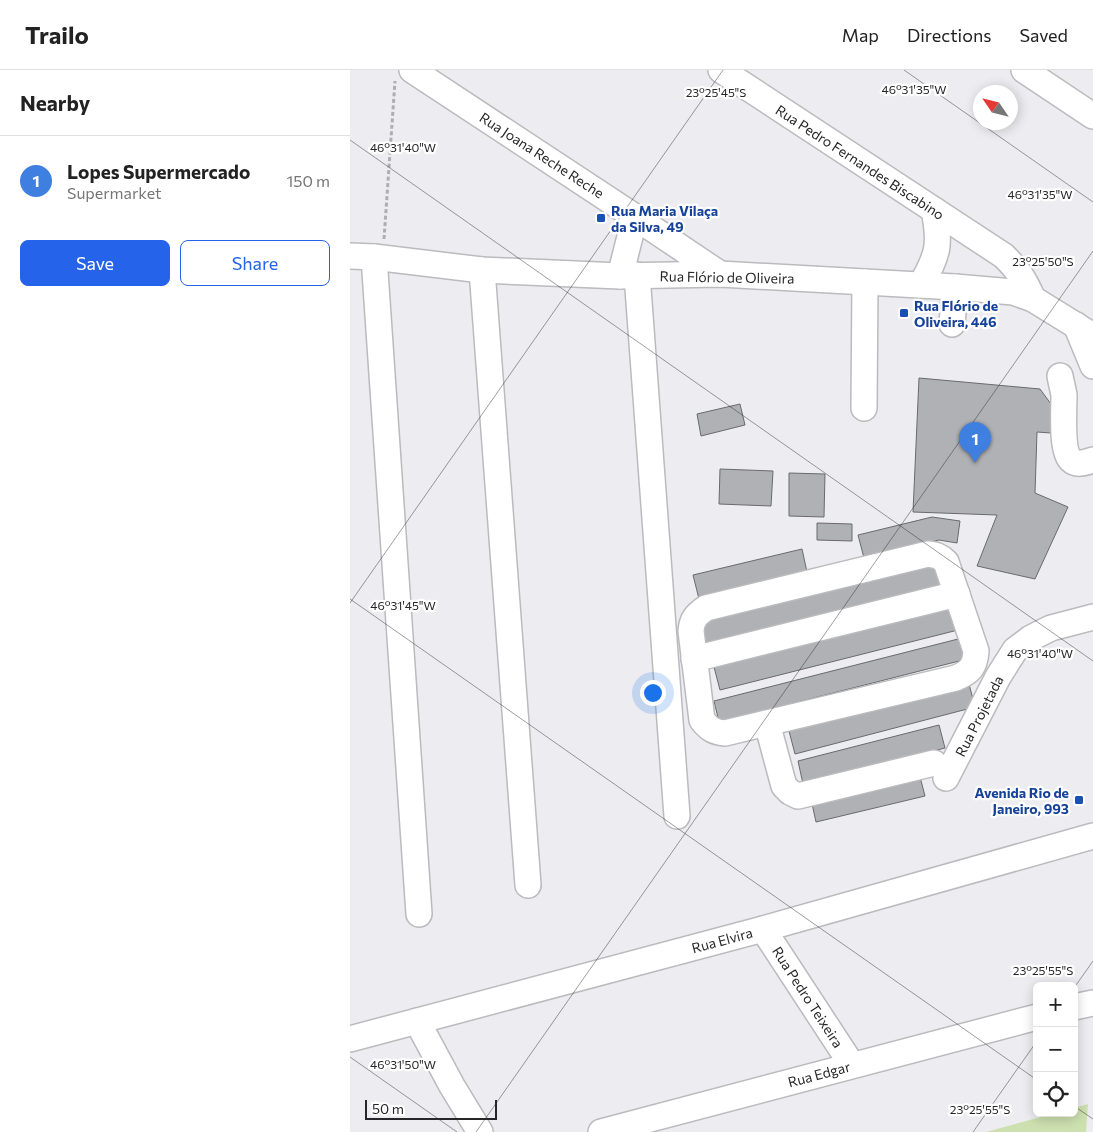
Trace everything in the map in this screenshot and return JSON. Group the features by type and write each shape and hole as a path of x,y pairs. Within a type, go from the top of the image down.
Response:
{"street":[{"name":"Rua Pedro Fernandes Biscabino","path":"721,70 975,238"},
{"path":"1024,70 1093,116"},
{"name":"Rua Joana Reche Reche","path":"404,75 635,217 720,274"},
{"path":"920,286 931,266 938,247 938,229 934,210"},
{"path":"635,217 628,276 677,816"},
{"path":"975,238 991,258 996,268 995,291"},
{"path":"975,238 1004,256 1016,268 1025,281 1033,299"},
{"path":"369,257 420,914"},
{"name":"Rua Flório de Oliveira","path":"369,257 482,270 628,276 720,274 1013,292 1033,299 1084,331"},
{"path":"482,270 528,886"},
{"path":"864,408 865,282"},
{"path":"952,324 956,287"},
{"path":"1084,331 1093,366"},
{"path":"1060,376 1064,393 1066,452 1073,462 1080,463 1093,460"},
{"path":"928,554 941,557 946,562 957,594 976,651 972,668 965,674 956,678 725,733 716,732 708,728 702,720 690,631 692,622 698,613 706,608 928,554"},
{"path":"694,659 957,594"},
{"name":"Rua Projetada","path":"767,723 784,786 798,796 940,771 1015,650 1031,638 1051,628 1093,617"},
{"path":"972,668 998,677"},
{"name":"Rua Elvira","path":"350,1039 764,929 1093,836"},
{"name":"Rua Pedro Teixeira","path":"764,929 852,1065"},
{"path":"1078,1006 1093,1002"},
{"name":"Rua Edgar","path":"601,1132 1033,1018"},
{"path":"417,1020 452,1086 480,1132"}],"path":[{"path":"369,257 404,75"}],"green space":[{"path":"1088,1104 1086,1132 986,1132 1040,1117 1078,1117 1078,1107"}],"building":[{"path":"919,378 1040,389 1051,404 1051,433 1037,432 1035,493 1068,507 1035,579 977,566 997,515 913,512"},
{"path":"740,404 745,425 701,436 697,414"},
{"path":"720,469 773,471 771,506 719,504"},
{"path":"789,473 825,474 824,517 789,516"},
{"path":"932,517 960,521 957,543 939,540 864,558 858,535"},
{"path":"817,523 852,524 852,541 817,540"},
{"path":"802,549 807,572 699,599 693,575"},
{"path":"936,563 942,586 700,647 694,624"},
{"path":"956,606 962,629 720,690 714,667"},
{"path":"962,638 967,659 719,722 714,701"},
{"path":"969,684 975,707 795,754 789,731"},
{"path":"939,725 945,748 803,784 798,761"},
{"path":"919,773 925,796 816,822 811,799"}],"place":[{"name":"Rua Maria Vilaça da Silva, 49","path":"601,218"},
{"name":"Rua Flório de Oliveira, 446","path":"904,313"},
{"name":"Lopes Supermercado","path":"975,463"},
{"name":"Avenida Rio de Janeiro, 993","path":"1079,800"}]}
